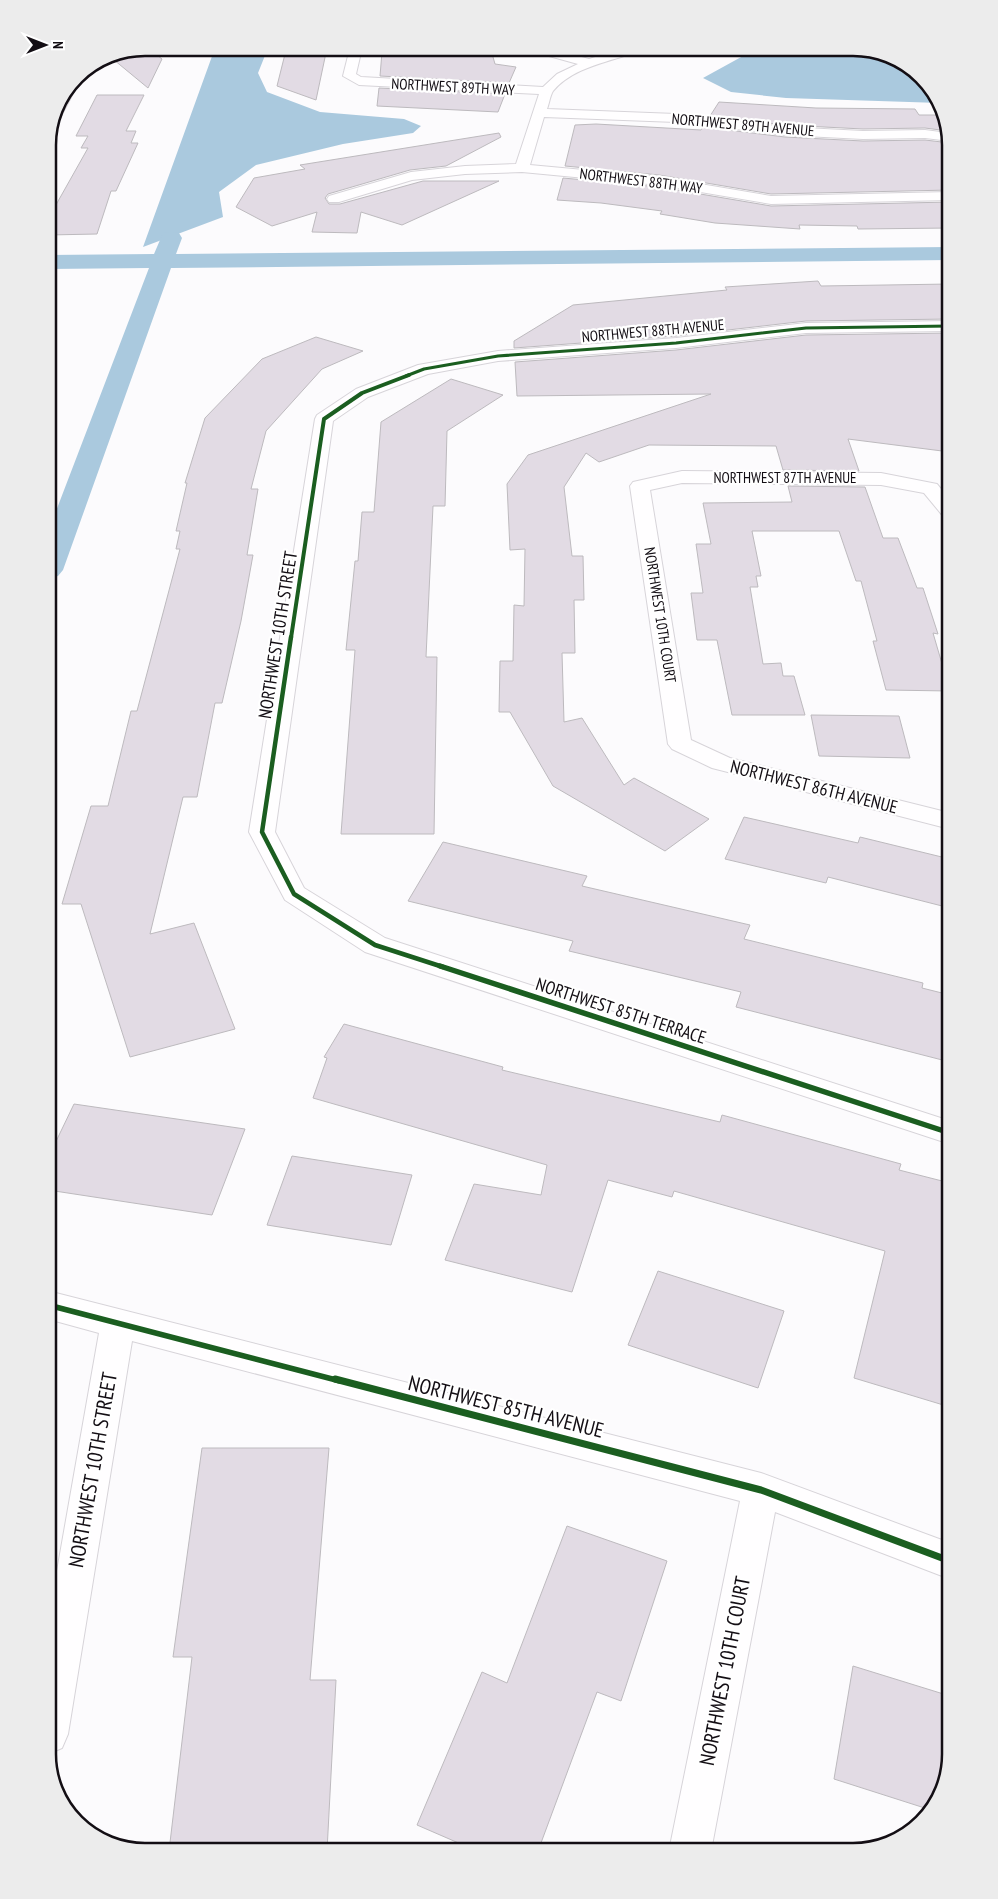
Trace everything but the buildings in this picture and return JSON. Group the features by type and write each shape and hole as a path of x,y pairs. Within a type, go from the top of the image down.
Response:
{"street":[{"name":"NORTHWEST 89TH WAY","path":"354,56 349,76 359,81 546,91"},
{"path":"564,56 589,63"},
{"path":"522,168 546,91 561,77 589,63 615,56"},
{"name":"NORTHWEST 89TH AVENUE","path":"538,113 676,118 785,131 863,135 926,134 941,136"},
{"name":"NORTHWEST 88TH WAY","path":"334,199 411,176 465,170 522,168 659,181 771,200 942,196"},
{"name":"NORTHWEST 88TH AVENUE","path":"362,393 424,369 498,356 676,343 806,328 942,326"},
{"name":"NORTHWEST 10TH STREET","path":"294,894 262,832 324,419 362,393"},
{"name":"NORTHWEST 87TH AVENUE","path":"640,486 682,478 871,478 930,488 942,502"},
{"name":"NORTHWEST 10TH COURT","path":"640,486 680,744"},
{"name":"NORTHWEST 86TH AVENUE","path":"680,744 721,763 942,819"},
{"name":"NORTHWEST 85TH TERRACE","path":"294,894 375,946 942,1130"},
{"name":"NORTHWEST 85TH AVENUE","path":"56,1308 760,1490 942,1558"},
{"name":"NORTHWEST 10TH STREET","path":"56,1687 118,1324"},
{"name":"NORTHWEST 10TH COURT","path":"692,1843 760,1490"}],"water":[{"path":"212,56 265,56 258,73 267,92 320,112 404,119 421,126 413,133 343,144 256,165 219,192 223,217 143,247"},
{"path":"743,56 859,56 876,59 897,68 916,82 931,103 786,98 731,92 703,78"}],"waterway":[{"path":"162,261 171,238"},
{"path":"162,261 942,254"},
{"path":"56,262 162,261"},
{"path":"56,548 162,261"}],"cycle path":[{"path":"942,326 806,328 676,343 498,356 424,369 362,393 324,419 262,832 294,894 375,945 942,1130"},
{"path":"56,1307 761,1490 942,1558"}]}
